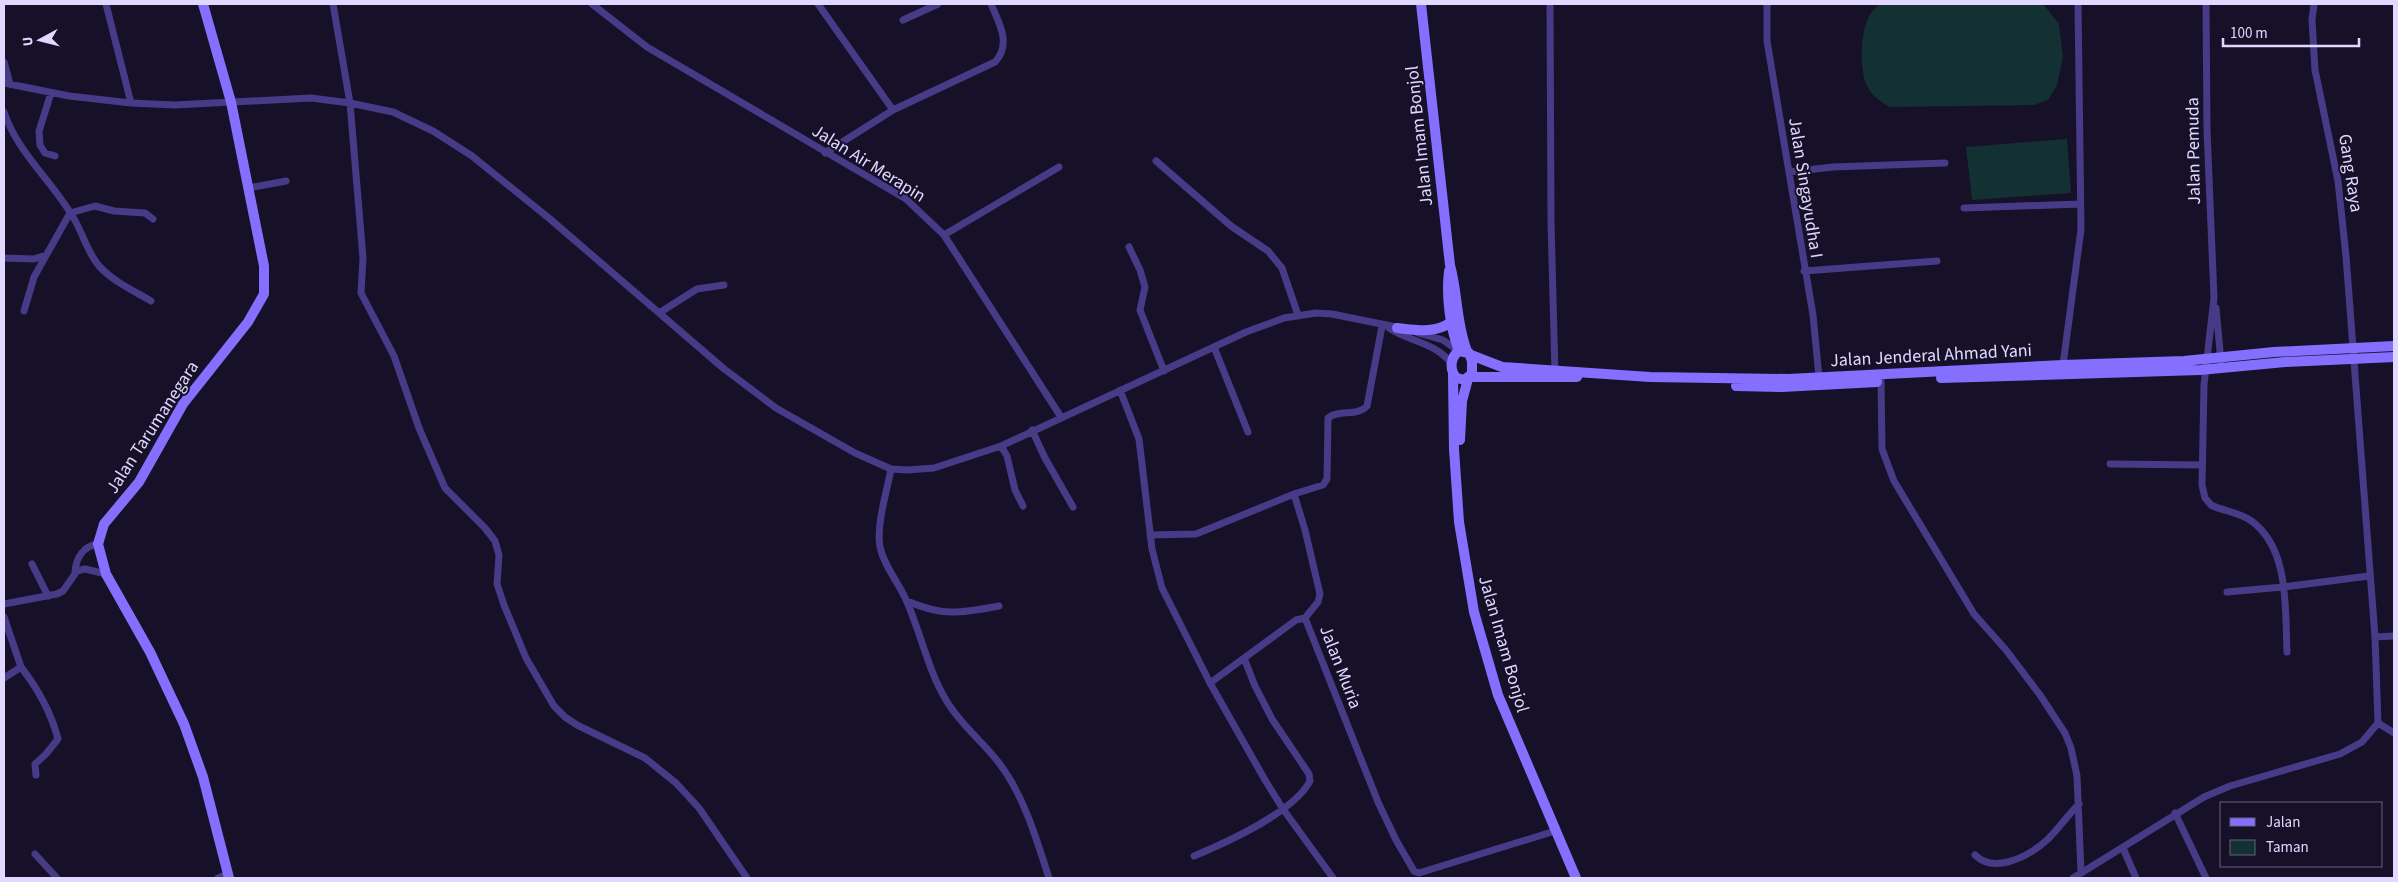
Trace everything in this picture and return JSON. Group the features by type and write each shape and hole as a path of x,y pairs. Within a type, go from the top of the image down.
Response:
{"main road":[{"name":"Jalan Tarumanegara","path":"98,544 104,524 139,482 183,404 260,304 264,294 266,276 231,102 203,4"},
{"name":"Jalan Imam Bonjol","path":"1421,4 1450,265 1455,283 1464,352"},
{"name":"Jalan Imam Bonjol","path":"1450,265 1448,284 1451,322 1472,370 1462,401 1459,450 1455,466"},
{"path":"1389,327 1433,330 1444,327 1451,322"},
{"name":"Jalan Jenderal Ahmad Yani","path":"1453,375 1461,380 1555,372 1725,380 2184,361 2394,346"},
{"name":"Jalan Jenderal Ahmad Yani","path":"1464,352 1502,367 1648,384 1782,387 1993,375 2206,370 2285,362 2394,357"},
{"path":"1452,364 1454,355 1464,352"},
{"name":"Jalan Imam Bonjol","path":"1452,364 1455,466 1459,522 1474,612 1498,695 1576,878"},
{"path":"98,544 99,554 106,574 150,652 184,724 203,777 229,876"}],"street":[{"path":"106,4 131,103"},
{"path":"333,4 350,102 363,258 362,297 394,356 425,443 445,488 485,528 495,541 499,555 498,584 526,658 554,706 565,718 630,750 658,768 676,784 699,808 747,878"},
{"name":"Jalan Air Merapin","path":"592,4 648,47 906,199 944,235 1061,417"},
{"path":"818,4 893,110"},
{"path":"903,20 938,4"},
{"path":"825,153 893,110 978,72 998,60 1003,50 1003,35 991,4"},
{"path":"1550,4 1551,222 1555,372"},
{"name":"Jalan Singayudha I","path":"1767,4 1767,41 1817,342 1819,377"},
{"path":"2062,365 2080,229 2078,4"},
{"name":"Jalan Pemuda","path":"2206,4 2208,140 2214,298 2222,357 2221,368"},
{"name":"Gang Raya","path":"2314,4 2312,20 2313,54 2338,181 2355,348 2369,576 2375,637 2378,723"},
{"path":"4,62 7,84 51,93 131,103 175,105 311,98 350,102 394,112 433,132 472,156 550,219 723,368 792,419 855,453 890,469 921,470 965,459 1001,446 1032,430 1266,324 1298,315 1332,314 1443,340 1464,352"},
{"path":"51,93 39,136 45,154 55,156"},
{"path":"4,112 14,137 70,213 87,248 100,267 121,284 151,301"},
{"path":"1156,161 1231,226 1268,251 1282,268 1298,315"},
{"path":"1789,172 1833,167 1944,164"},
{"path":"944,235 1060,167"},
{"path":"249,188 286,181"},
{"path":"1964,208 2080,204"},
{"path":"24,311 34,276 70,213 96,206 114,211 145,213 153,219"},
{"path":"1129,247 1140,270 1145,287 1140,310 1164,370"},
{"path":"4,258 34,259 46,255"},
{"path":"1804,271 1937,261"},
{"path":"659,313 697,289 724,285"},
{"name":"Jalan Pemuda","path":"2214,298 2206,370 2202,465 2202,485 2205,498 2211,505 2240,514 2258,526 2275,551 2283,587"},
{"path":"1389,327 1397,334 1431,346 1444,354 1452,364"},
{"path":"1150,535 1196,534 1294,494 1319,486 1327,479 1327,423 1330,416 1360,411 1368,406 1389,327"},
{"path":"1214,347 1248,432"},
{"path":"1882,381 1882,449 1888,468 1974,614 2027,678 2065,733 2075,764 2079,804 2081,873"},
{"path":"1120,390 1139,440 1154,565 1162,588 1210,683 1283,809 1334,878"},
{"path":"1032,430 1045,458 1073,507"},
{"path":"1001,446 1008,459 1015,490 1024,506"},
{"path":"2110,464 2202,465"},
{"path":"890,469 880,540 883,556 907,601 945,699 964,725 977,737 1003,768 1022,805 1049,878"},
{"path":"1294,494 1305,530 1320,594 1314,608 1305,618"},
{"path":"4,604 61,592 75,572 82,552 86,547 98,544"},
{"path":"32,564 48,596"},
{"path":"75,572 85,570 106,574"},
{"path":"2228,592 2369,576"},
{"path":"2283,587 2287,652"},
{"path":"907,601 928,610 947,613 999,606"},
{"path":"4,617 21,667 30,676 39,693 53,722 58,739 46,754 34,764 36,775"},
{"name":"Jalan Muria","path":"1210,683 1296,620 1305,618 1378,802 1396,840 1414,871 1419,873 1555,831"},
{"path":"2375,637 2394,636"},
{"path":"1194,856 1239,836 1283,809 1309,784 1309,774 1272,719 1255,686 1244,658"},
{"path":"4,678 21,667"},
{"path":"2073,878 2204,797 2230,786 2340,754 2362,742 2378,723 2394,733"},
{"path":"1975,855 1992,864 2007,862 2020,856 2048,839 2079,804"},
{"path":"2175,814 2206,878"},
{"path":"2123,848 2136,878"},
{"path":"35,854 57,878"},
{"path":"218,878 229,876"}],"green space":[{"path":"1882,4 2043,4 2059,24 2063,57 2057,85 2048,100 2034,105 1890,107 1871,93 1864,78 1862,67 1865,28 1874,9"},
{"path":"2067,139 2071,193 1972,200 1966,147"}]}
